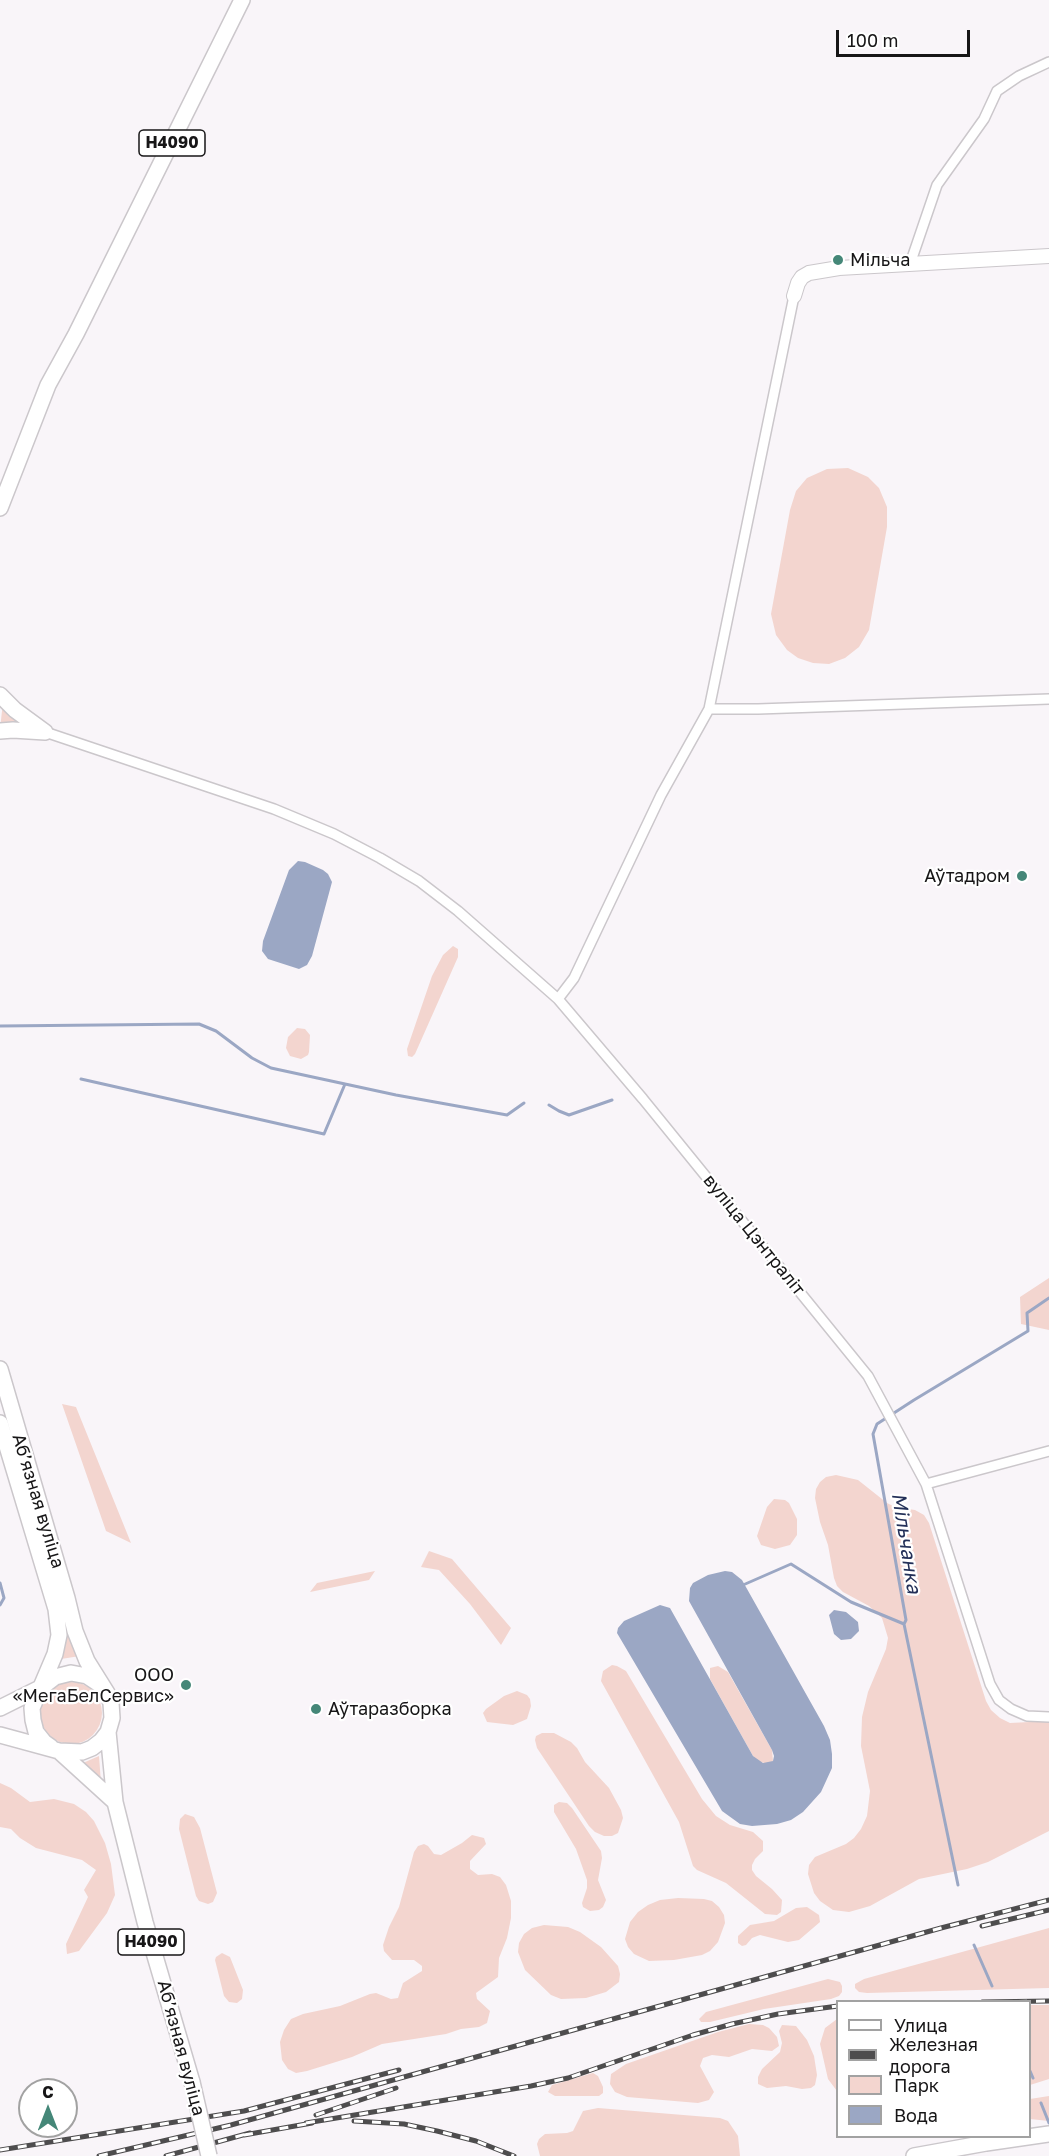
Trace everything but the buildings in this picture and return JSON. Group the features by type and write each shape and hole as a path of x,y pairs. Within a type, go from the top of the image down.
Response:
{"main road":[{"name":"Н4090","path":"0,508 48,385 76,334 242,0"},
{"path":"0,694 15,710 45,732"},
{"path":"0,732 14,730 45,732"},
{"name":"Абʼязная вуліца","path":"0,1369 75,1631 87,1661 101,1685"},
{"name":"Абʼязная вуліца","path":"0,1424 56,1609 59,1635 55,1654 42,1687"},
{"path":"0,1708 42,1687 55,1677 71,1673 87,1676 101,1685"},
{"name":"Н4090","path":"101,1685 111,1703 112,1718 108,1732 115,1802"},
{"path":"42,1687 32,1708 36,1732 44,1742 115,1802"},
{"path":"0,1735 56,1750 82,1752 101,1741 108,1732"},
{"name":"Абʼязная вуліца","path":"115,1802 145,1922 192,2082 209,2156"},
{"path":"1031,2137 1049,2134"},
{"path":"914,2156 1021,2138"}],"street":[{"path":"910,264 937,185 984,119 997,91 1019,76 1049,62"},
{"path":"558,999 574,978 661,795 709,709 798,283 809,273 839,268 1049,256"},
{"path":"709,709 1049,699"},
{"name":"вуліца Цэнтраліт","path":"45,732 274,809 334,834 419,881 458,911 558,999 643,1099 868,1376 926,1485 990,1684 999,1700 1011,1709 1027,1716 1049,1717"},
{"path":"926,1485 1049,1451"}],"green space":[{"path":"848,468 868,477 879,488 887,507 887,527 869,630 859,647 845,658 829,664 813,663 798,658 787,650 776,635 771,614 790,510 796,491 807,478 827,469"},
{"path":"3,702 29,725 0,729"},
{"path":"453,946 458,949 458,957 415,1054 412,1057 408,1056 407,1049 432,976 443,955"},
{"path":"297,1028 305,1029 310,1035 308,1055 301,1059 290,1056 286,1048 288,1037"},
{"path":"1049,1278 1049,1330 1021,1324 1020,1297"},
{"path":"62,1404 76,1407 131,1543 106,1531"},
{"path":"836,1475 858,1480 895,1507 915,1510 924,1515 929,1523 986,1701 991,1710 1010,1723 1049,1721 1049,1831 988,1862 919,1879 870,1906 849,1912 833,1910 820,1901 814,1893 808,1874 809,1865 815,1857 846,1844 854,1838 867,1816 870,1791 861,1746 862,1717 868,1692 886,1649 888,1638 882,1618 869,1606 843,1592 837,1586 834,1578 815,1498 820,1482 826,1477"},
{"path":"774,1499 785,1500 789,1503 797,1519 797,1535 790,1545 775,1549 761,1545 757,1536 767,1507"},
{"path":"429,1551 452,1559 511,1628 501,1645 470,1604 439,1570 421,1567"},
{"path":"375,1571 369,1580 310,1592 317,1583"},
{"path":"70,1635 80,1656 61,1659 64,1636"},
{"path":"612,1665 626,1671 702,1799 716,1816 730,1825 753,1832 763,1841 763,1851 755,1859 752,1870 782,1900 781,1912 777,1915 765,1914 726,1883 693,1866 679,1822 601,1681 603,1671"},
{"path":"718,1666 728,1672 772,1750 773,1761 768,1764 757,1761 753,1756 710,1679 710,1668"},
{"path":"71,1682 88,1687 93,1691 97,1696 102,1713 97,1730 93,1735 88,1739 71,1744 54,1739 49,1735 45,1730 40,1713 45,1696 49,1691 54,1687"},
{"path":"517,1691 527,1695 530,1699 531,1706 527,1719 513,1725 487,1722 483,1713 486,1709 504,1696"},
{"path":"542,1733 554,1733 571,1742 585,1762 609,1788 623,1818 618,1833 604,1836 589,1826 537,1748 536,1736"},
{"path":"99,1756 101,1783 83,1763"},
{"path":"0,1783 30,1802 54,1799 74,1804 94,1821 105,1843 111,1864 115,1895 107,1913 79,1951 67,1954 66,1944 88,1897 84,1890 96,1870 82,1860 36,1848 11,1829 0,1827"},
{"path":"559,1802 567,1803 572,1808 601,1851 598,1880 606,1900 599,1910 590,1911 583,1907 587,1880 576,1849 554,1812 554,1805"},
{"path":"185,1814 194,1817 200,1828 217,1893 213,1902 208,1904 199,1901 196,1896 179,1829 180,1819"},
{"path":"472,1835 484,1838 486,1844 470,1861 470,1869 478,1875 492,1874 500,1877 506,1885 511,1901 511,1918 507,1938 499,1958 498,1977 476,1993 477,1999 490,2011 487,2023 446,2034 382,2044 352,2057 307,2071 296,2073 288,2069 282,2060 280,2042 291,2019 340,2006 370,1994 376,1993 391,1999 398,1998 403,1983 422,1971 422,1966 414,1960 392,1960 384,1951 383,1945 399,1907 414,1852 418,1846 424,1844 434,1854 441,1855"},
{"path":"704,1899 712,1901 719,1907 724,1915 725,1923 718,1942 710,1951 702,1955 674,1960 649,1961 634,1954 625,1939 630,1922 648,1905 660,1900"},
{"path":"807,1907 819,1915 820,1922 799,1940 788,1942 760,1935 752,1938 746,1945 742,1946 738,1943 738,1936 750,1925 774,1921 796,1908"},
{"path":"544,1925 568,1927 580,1932 601,1947 618,1966 619,1982 606,1992 586,1998 561,1999 551,1995 525,1970 518,1952 519,1943 524,1934 532,1928"},
{"path":"1049,1928 1049,1988 867,1993 859,1992 855,1988 855,1984 864,1979"},
{"path":"222,1953 230,1957 243,1990 242,1999 237,2003 229,2002 224,1996 215,1960"},
{"path":"828,1979 840,1982 842,1992 839,1996 764,2009 710,2022 701,2022 699,2019 706,2012"},
{"path":"1031,2005 1049,2005 1049,2079 1031,2085"},
{"path":"836,2020 836,2090 828,2079 820,2044 825,2028"},
{"path":"749,2024 769,2028 777,2037 779,2046 772,2051 752,2049 729,2057 712,2055 703,2058 700,2066 714,2092 709,2100 698,2103 627,2097 615,2092 610,2084 611,2074 626,2064 718,2032"},
{"path":"782,2025 796,2026 807,2040 814,2056 817,2075 815,2085 811,2088 786,2086 767,2088 758,2084 758,2077 762,2069 780,2052 782,2043 779,2031"},
{"path":"593,2073 598,2076 603,2087 603,2093 599,2096 555,2096 548,2092 552,2085"},
{"path":"1049,2096 1049,2121 1031,2119 1031,2099"},
{"path":"598,2108 720,2118 728,2121 738,2136 740,2156 540,2156 537,2144 545,2134 573,2131 583,2111"}],"water":[{"path":"298,861 323,870 332,882 312,956 307,965 299,969 268,959 262,951 263,941 289,870"},
{"path":"725,1571 732,1572 742,1580 830,1740 832,1768 821,1792 803,1812 791,1820 777,1824 752,1826 740,1824 722,1811 617,1633 624,1621 660,1605 670,1608 753,1756 763,1763 773,1761 772,1750 689,1601 690,1588 693,1583 708,1575"},
{"path":"834,1610 846,1612 858,1622 859,1631 851,1639 841,1640 834,1634 829,1615"}],"waterway":[{"path":"0,1026 199,1024 216,1031 252,1058 271,1068 396,1095 507,1115 524,1103"},
{"path":"81,1079 324,1134 345,1084"},
{"path":"549,1105 569,1115 612,1100"},
{"name":"Мільчанка","path":"958,1885 904,1624 906,1620 873,1434 877,1424 1028,1331 1027,1313 1049,1298"},
{"path":"743,1585 791,1564 851,1602 904,1624"},
{"path":"0,1583 4,1598 0,1605"},
{"name":"Мільчанка","path":"974,1945 992,1986"},
{"name":"Мільчанка","path":"1031,2073 1033,2078"},
{"name":"Мільчанка","path":"1041,2103 1049,2123"}],"railway":[{"path":"99,2156 231,2125 1049,1900"},
{"path":"982,1926 1049,1910"},
{"path":"1031,2001 1049,2001"},
{"path":"306,2123 568,2078 732,2024 778,2014 836,2006"},
{"path":"0,2150 244,2111 399,2070"},
{"path":"316,2115 396,2088"},
{"path":"354,2121 404,2124 437,2131 476,2141 514,2156"},
{"path":"244,2135 312,2123"},
{"path":"166,2156 250,2133"}],"place":[{"name":"Мільча","path":"838,260"},
{"name":"Аўтадром","path":"1022,876"},
{"name":"ООО «МегаБелСервис»","path":"186,1685"},
{"name":"Аўтаразборка","path":"316,1709"}]}
